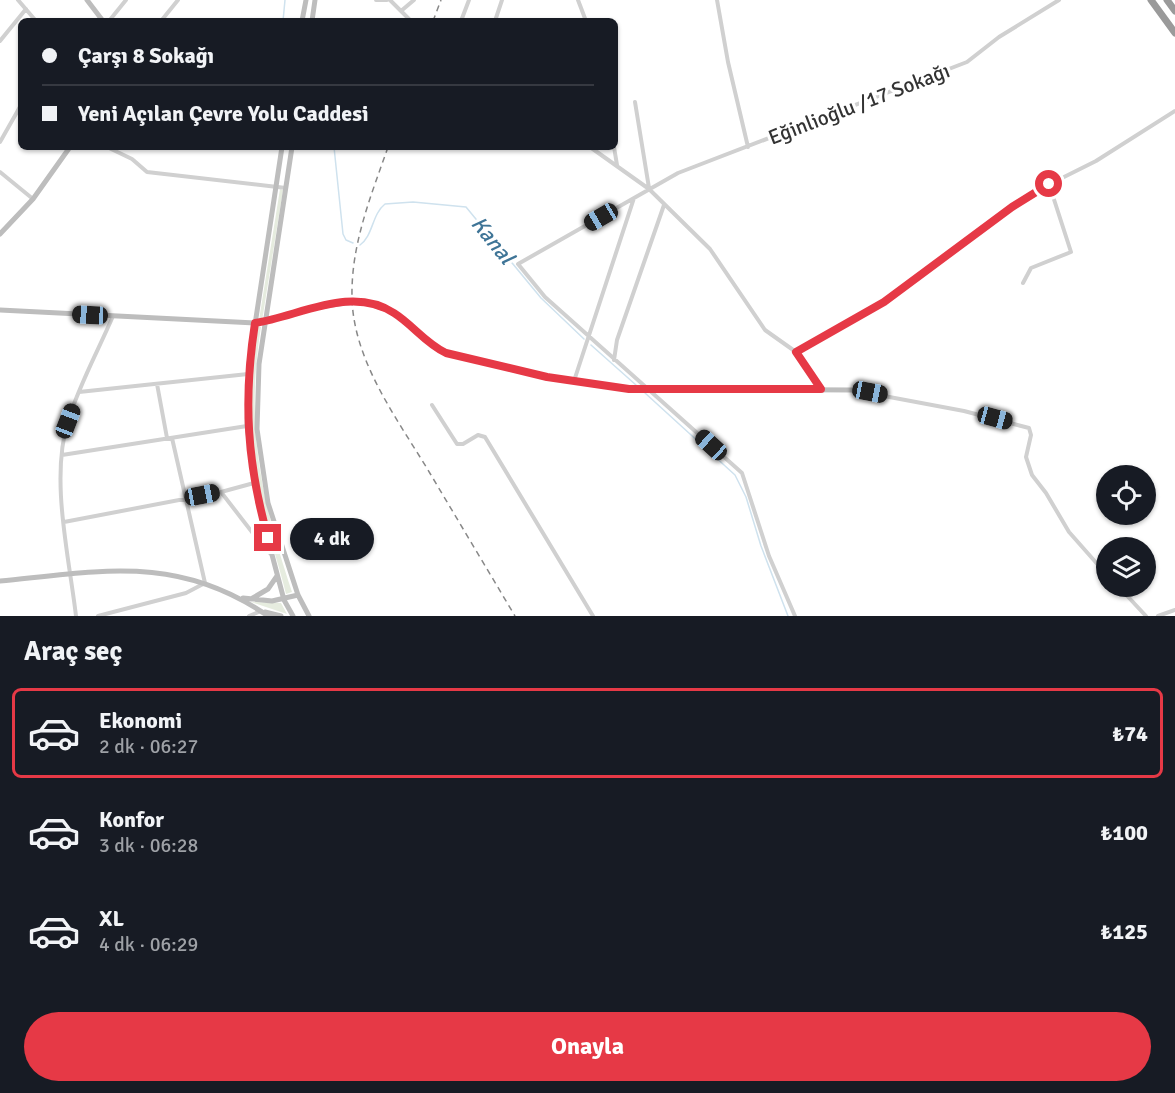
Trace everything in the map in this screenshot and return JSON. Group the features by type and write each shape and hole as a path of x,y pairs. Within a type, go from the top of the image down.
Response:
{"highway":[{"path":"1151,0 1175,33"},
{"path":"1167,0 1175,11"}],"main road":[{"path":"87,0 101,18"},
{"path":"303,18 306,0"},
{"path":"312,18 315,0"},
{"path":"0,234 33,199 68,150"},
{"path":"282,150 248,374 248,426 254,483 284,600 294,616 308,614 298,595 268,502 258,445 257,380 292,150"},
{"path":"0,310 255,323 344,302 372,303 393,312 432,345 446,353 574,381 629,389 852,390"},
{"path":"0,581 140,570 205,583 240,598 268,616"},
{"path":"250,600 268,589 277,574"},
{"path":"240,598 284,600 298,595"},
{"path":"261,611 281,616"}],"street":[{"path":"18,0 34,18"},
{"path":"111,18 126,0"},
{"path":"163,18 178,0"},
{"path":"376,0 388,0 408,18"},
{"path":"405,0 408,5"},
{"path":"401,11 414,0"},
{"path":"462,18 469,0"},
{"path":"496,18 502,0"},
{"path":"578,0 585,18"},
{"path":"717,0 728,62 748,147"},
{"name":"Eğinlioğlu /17 Sokağı","path":"589,338 538,291 518,264 649,189 695,166 967,62 999,37 1059,0"},
{"path":"19,18 26,9"},
{"path":"0,41 18,19"},
{"path":"635,102 649,189"},
{"path":"0,142 18,110"},
{"path":"796,352 884,302 1012,207 1049,184 1096,161 1175,111"},
{"path":"113,150 132,159 147,172 286,188"},
{"path":"595,150 649,189 713,252 765,330 796,352 821,389"},
{"path":"615,150 618,165"},
{"path":"0,172 33,199"},
{"path":"1023,283 1025,275 1031,268 1071,252 1049,184"},
{"path":"574,381 633,198"},
{"path":"614,361 617,340 664,205"},
{"path":"76,616 61,489 62,455 68,421 113,316"},
{"path":"589,338 742,473 769,556 795,616"},
{"path":"79,392 248,374"},
{"path":"98,616 186,593 205,583 157,384"},
{"path":"852,390 964,411 1029,428 1031,435 1026,457 1032,475 1069,532 1096,563"},
{"path":"432,405 457,444 463,444 478,435 484,437 593,616"},
{"path":"62,455 248,426"},
{"path":"64,522 221,492 254,483"},
{"path":"221,492 265,549 272,554"},
{"path":"1128,597 1146,616"},
{"path":"1158,616 1175,610"},
{"path":"249,616 261,611"}],"shaded area":[{"path":"280,189 283,190 262,321 259,320"},
{"path":"258,326 261,327 256,363 255,397 259,462 272,525 292,592 286,594 268,530 255,470 252,388"},
{"path":"251,602 281,603 287,614"}],"waterway":[{"name":"Kanal","path":"283,18 285,0"},
{"name":"Kanal","path":"334,150 343,234 346,240 353,243"},
{"name":"Kanal","path":"360,245 368,236 377,213 385,204 413,202 466,207 541,298 584,339"},
{"name":"Kanal","path":"591,345 636,385"},
{"name":"Kanal","path":"645,393 735,475 746,497 761,546 788,616"}],"railway":[{"path":"434,18 441,0"},
{"path":"387,150 363,220 355,258 352,297 354,321 360,345 392,412 515,616"}],"route":[{"path":"268,538 255,489 248,426 248,374 255,323 324,306 361,301 372,303 398,315 432,345 446,353 556,379 633,390 665,387 713,390 821,389 796,352 869,312 908,286 1012,207 1049,184"}]}
